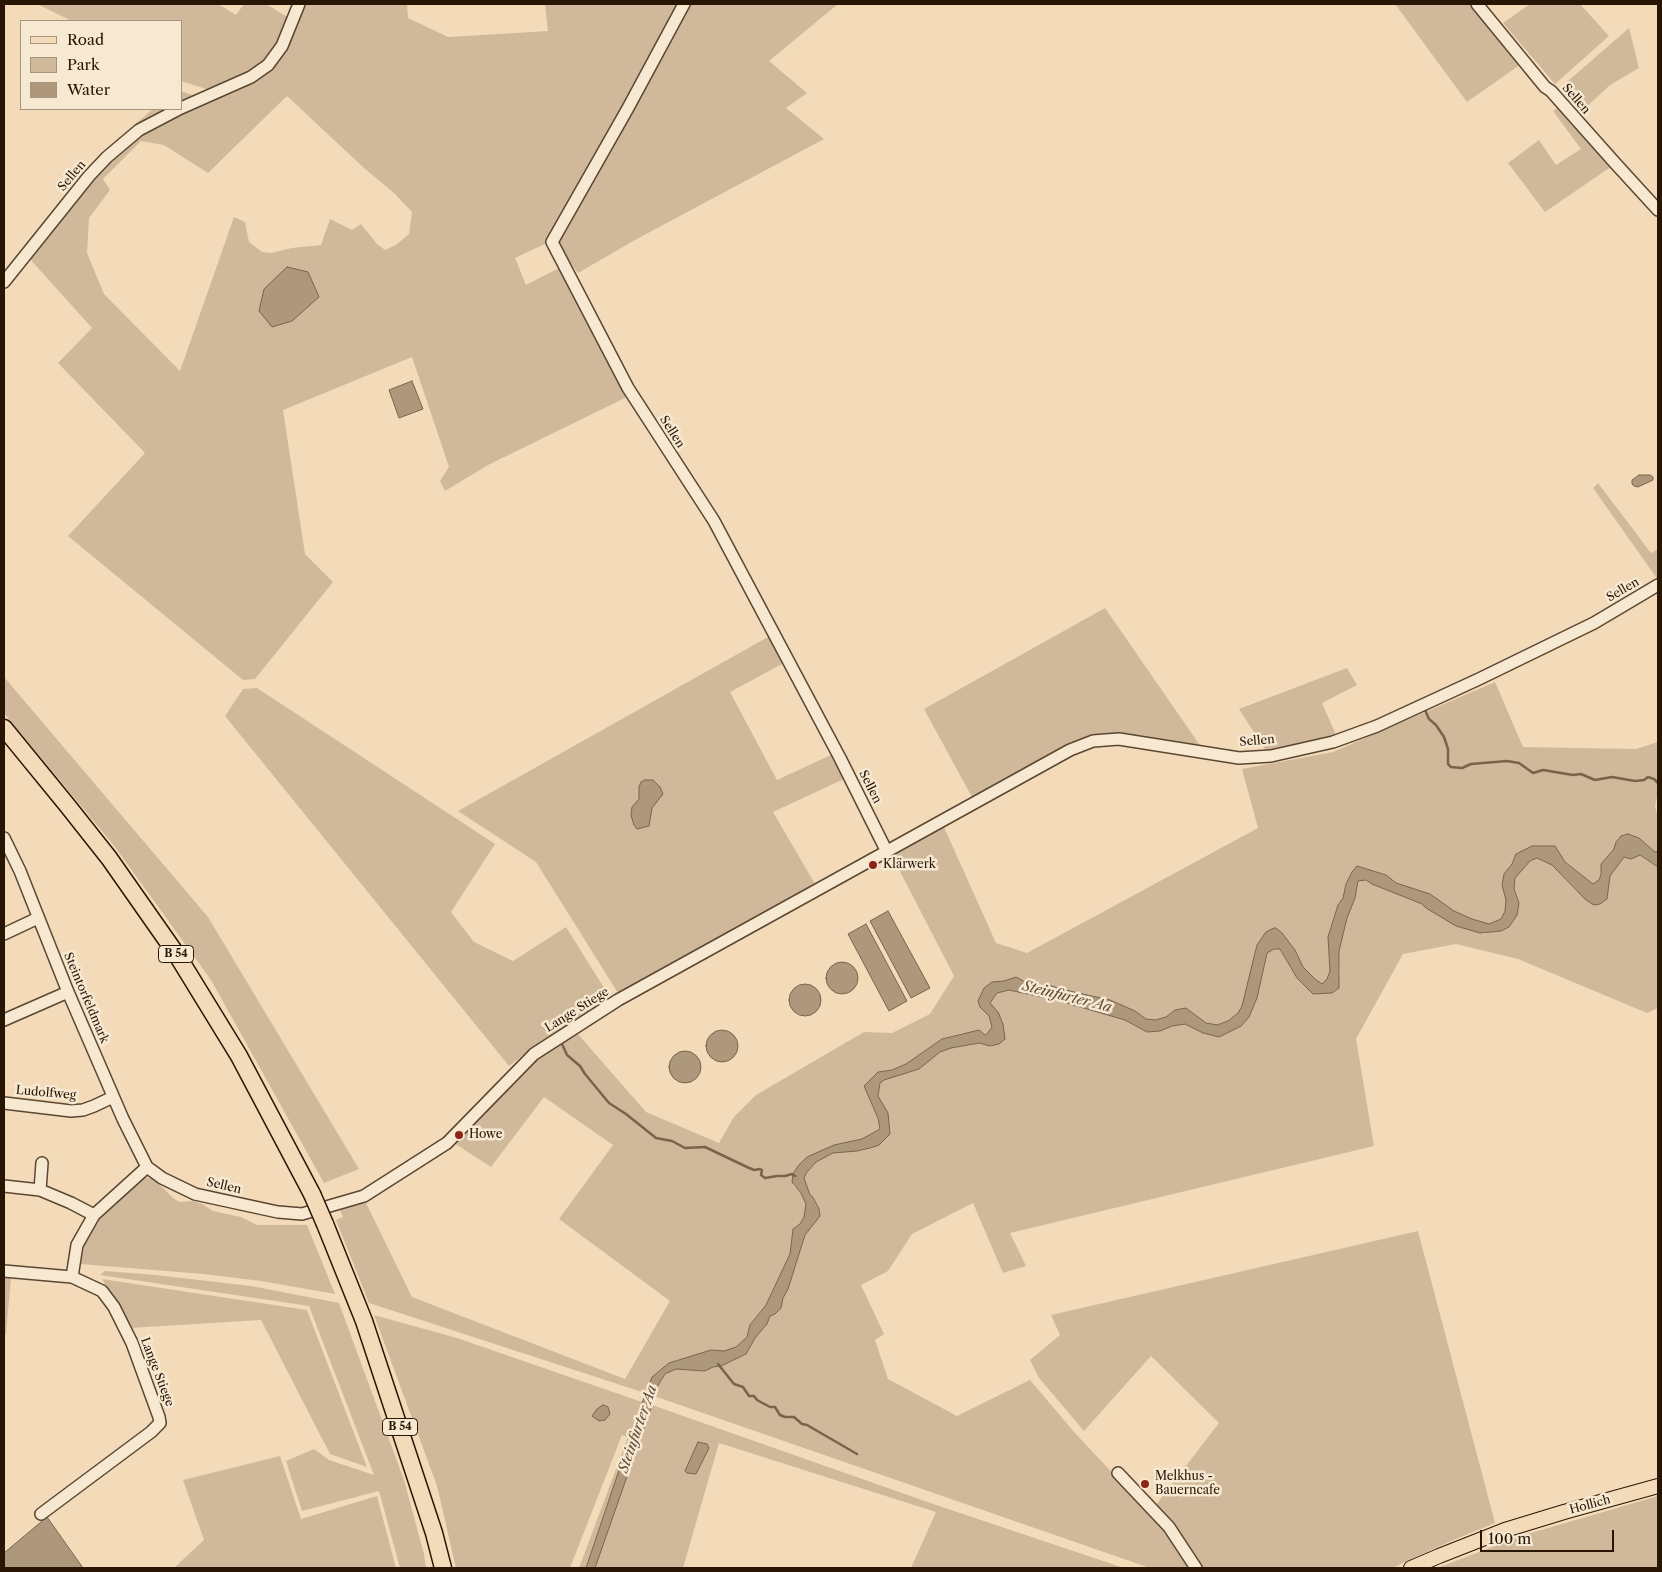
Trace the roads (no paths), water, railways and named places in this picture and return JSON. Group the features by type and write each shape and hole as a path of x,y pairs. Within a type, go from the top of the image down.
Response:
{"highway":[{"name":"B 54","path":"4,728 109,858 177,955 249,1073 312,1194 353,1292 434,1533 443,1568"},
{"path":"434,1533 439,1568"}],"main road":[{"name":"Hollich","path":"1411,1568 1505,1530 1658,1486"}],"street":[{"name":"Sellen","path":"182,107 251,77 268,65 282,46 299,4"},
{"name":"Sellen","path":"684,4 552,242 628,388 714,521 836,750 886,850 1070,750 1093,740 1119,739 1239,758 1271,756 1333,742 1377,726 1479,680 1594,622 1658,585"},
{"name":"Sellen","path":"1477,4 1545,87 1551,91 1658,210"},
{"name":"Sellen","path":"4,282 107,156 139,130 176,110"},
{"name":"Steintorfeldmark","path":"4,838 20,871 68,992 113,1097 147,1167"},
{"name":"Lange Stiege","path":"302,1214 364,1196 384,1184 447,1143 534,1054 618,1000 886,850"},
{"path":"4,934 38,918"},
{"path":"4,1020 68,992"},
{"name":"Ludolfweg","path":"4,1103 83,1110 113,1097"},
{"path":"40,1190 42,1163"},
{"name":"Sellen","path":"147,1167 162,1178 195,1194 278,1212 302,1214"},
{"path":"72,1277 77,1245 94,1216 147,1167"},
{"path":"4,1186 40,1190 71,1203 94,1216"},
{"name":"Lange Stiege","path":"4,1271 72,1277 102,1291 114,1307 132,1343 151,1391 160,1423 42,1514"},
{"path":"1118,1473 1169,1528 1196,1568"}],"water":[{"path":"287,267 308,272 319,297 292,321 272,327 259,311 264,289"},
{"path":"412,381 423,409 399,418 389,390"},
{"path":"1639,475 1650,475 1653,477 1653,480 1638,487 1634,486 1632,480"},
{"path":"653,780 660,787 663,794 652,808 649,826 637,829 631,815 632,807 639,799 639,787 641,782"},
{"name":"Steinfurter Aa","path":"1628,834 1639,838 1655,852 1658,851 1658,867 1640,855 1631,859 1624,857 1610,876 1607,899 1600,904 1594,905 1586,900 1552,865 1537,858 1530,861 1515,878 1514,889 1519,903 1517,915 1509,927 1501,931 1480,933 1456,926 1422,904 1366,880 1358,881 1355,898 1347,918 1339,951 1339,988 1332,993 1313,994 1297,978 1280,949 1274,949 1267,953 1257,998 1249,1017 1241,1026 1219,1037 1203,1033 1185,1024 1172,1026 1160,1031 1147,1032 1125,1020 1056,1000 1009,990 997,993 990,1003 998,1012 1003,1024 1005,1039 999,1044 990,1046 979,1043 951,1048 940,1052 919,1069 884,1080 880,1083 878,1096 888,1113 890,1134 879,1145 870,1148 833,1153 816,1162 807,1172 804,1178 810,1195 819,1209 820,1216 805,1235 781,1308 770,1316 767,1324 755,1338 746,1354 721,1366 705,1371 676,1369 665,1374 657,1387 595,1568 586,1568 652,1377 669,1363 711,1350 724,1351 736,1347 747,1337 750,1325 766,1305 790,1254 793,1229 800,1224 804,1217 806,1204 801,1193 792,1182 793,1174 798,1166 807,1157 834,1145 862,1139 880,1129 878,1118 864,1086 878,1072 892,1070 906,1064 942,1039 979,1030 985,1035 987,1034 992,1027 989,1016 980,1007 978,1001 984,988 992,982 1016,977 1042,988 1049,985 1110,1000 1135,1011 1146,1019 1155,1020 1166,1017 1175,1010 1186,1008 1206,1023 1217,1025 1228,1021 1238,1013 1242,1006 1257,945 1266,932 1274,928 1282,933 1295,950 1303,967 1315,979 1322,984 1327,979 1330,971 1328,937 1338,905 1343,898 1346,884 1357,866 1386,875 1396,883 1430,894 1454,911 1489,924 1501,919 1505,911 1506,900 1502,885 1504,874 1512,864 1516,854 1532,846 1555,846 1565,862 1593,884 1599,880 1601,864 1614,849 1616,842 1621,836"},
{"path":"888,911 930,988 911,998 870,921"},
{"path":"866,924 907,1001 889,1011 848,934"},
{"path":"842,962 848,963 853,967 857,972 857,984 853,989 848,993 842,994 836,993 831,989 827,984 826,978 827,972 831,967 836,963"},
{"path":"805,984 811,985 816,989 820,994 820,1006 816,1011 811,1015 805,1016 799,1015 794,1011 790,1006 789,1000 790,994 794,989 799,985"},
{"path":"722,1030 728,1031 733,1035 737,1040 737,1052 733,1057 728,1061 722,1062 716,1061 711,1057 707,1052 706,1046 707,1040 711,1035 716,1031"},
{"path":"685,1051 691,1052 696,1056 700,1061 700,1073 696,1078 691,1082 685,1083 679,1082 674,1078 670,1073 669,1067 670,1061 674,1056 679,1052"},
{"path":"603,1405 608,1407 610,1414 605,1420 599,1421 592,1416"},
{"path":"698,1442 707,1444 709,1448 696,1474 687,1473 685,1471"},
{"path":"47,1517 83,1568 4,1568 4,1553"}],"waterway":[{"path":"1425,710 1429,719 1436,725 1444,737 1448,749 1448,764 1451,767 1462,768 1471,764 1507,761 1519,763 1533,773 1543,770 1573,775 1581,774 1595,780 1612,777 1635,781 1644,780 1648,777 1658,783"},
{"path":"562,1044 567,1055 580,1066 609,1103 656,1138 672,1141 685,1148 705,1147 754,1170 762,1170 761,1175 765,1178 792,1174 795,1176"},
{"path":"718,1364 734,1384 743,1387 749,1396 754,1396 757,1400 770,1407 775,1407 780,1415 794,1417 802,1424 807,1425 857,1454"}],"place":[{"name":"Klärwerk","path":"873,865"},
{"name":"Howe","path":"459,1135"},
{"name":"Melkhus - Bauerncafe","path":"1145,1484"}]}
